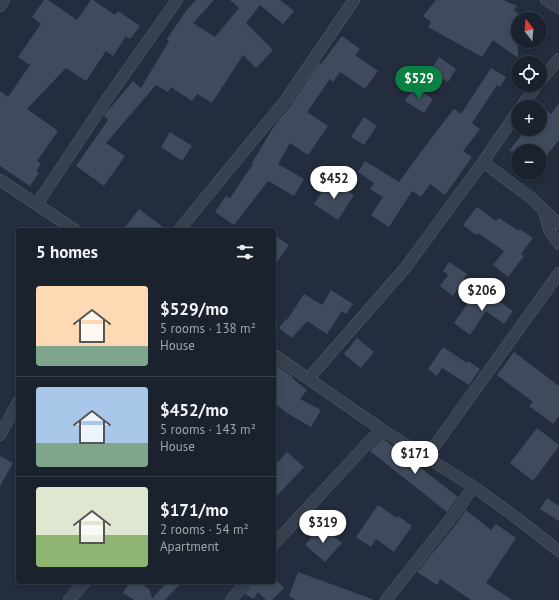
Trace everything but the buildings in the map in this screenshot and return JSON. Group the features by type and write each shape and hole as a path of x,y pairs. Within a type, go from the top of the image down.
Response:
{"street":[{"path":"0,6 4,0"},
{"path":"36,204 176,0"},
{"path":"181,228 286,101 354,0"},
{"path":"546,0 559,8"},
{"path":"547,73 559,58"},
{"path":"309,378 406,267 511,121"},
{"path":"483,162 531,198 559,224"},
{"path":"0,180 72,228"},
{"path":"544,211 549,230 559,244"},
{"path":"426,458 559,273"},
{"path":"276,356 381,429 471,485 559,551"},
{"path":"0,434 16,406"},
{"path":"276,542 381,429"},
{"path":"386,600 459,508 470,491 471,485"},
{"path":"69,600 83,584"},
{"path":"231,600 244,584"}]}
